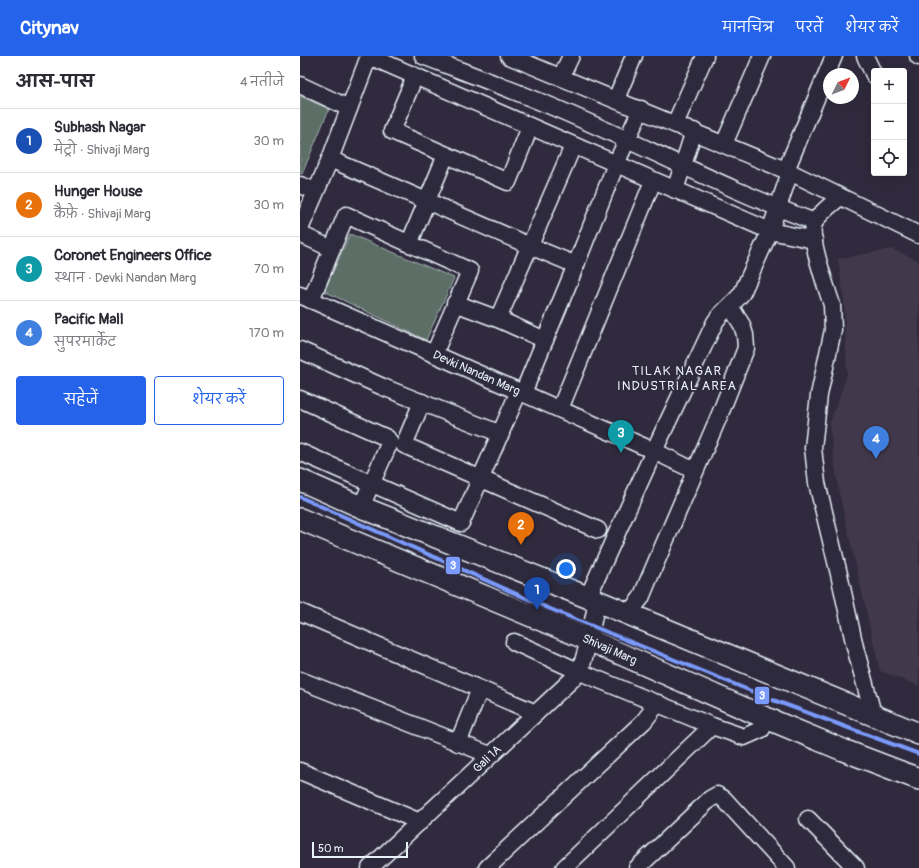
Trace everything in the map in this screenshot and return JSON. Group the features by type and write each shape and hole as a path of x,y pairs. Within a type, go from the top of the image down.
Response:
{"main road":[{"path":"300,480 361,507 592,599 919,734"},
{"name":"Shivaji Marg","path":"300,519 589,640 766,718 843,750 919,779"}],"street":[{"path":"300,229 330,159 369,56 770,232 814,240"},
{"path":"423,56 554,107 778,208 815,222"},
{"path":"561,77 571,56"},
{"path":"616,99 634,56"},
{"path":"675,124 706,56"},
{"path":"724,144 762,56"},
{"path":"580,672 589,640 592,599 654,451 715,322 719,315 738,299 742,293 770,232 788,171 834,56"},
{"path":"865,56 871,69"},
{"path":"512,57 788,171 919,235"},
{"path":"415,76 392,131 446,155 508,182 530,127"},
{"path":"300,85 349,108"},
{"path":"300,452 461,523 545,340 616,164 628,141 641,109"},
{"path":"675,190 694,131"},
{"path":"498,318 573,146"},
{"path":"409,244 446,155"},
{"path":"330,159 576,265"},
{"path":"560,409 654,180"},
{"path":"300,185 316,191"},
{"path":"840,197 823,212 815,222 813,228 816,251 832,305 833,314 833,330 819,395 813,448 814,467 855,647 873,714"},
{"path":"306,297 332,249 346,216 470,271 434,354"},
{"path":"300,234 332,249"},
{"name":"Devki Nandan Marg","path":"306,297 654,451 695,471"},
{"path":"455,303 498,318 545,340"},
{"path":"628,614 641,598 720,414 746,348 742,324 730,306"},
{"path":"300,350 383,387 501,434"},
{"path":"300,399 388,439 389,444 361,507"},
{"path":"422,402 404,445 598,530"},
{"path":"300,612 536,713"},
{"path":"514,642 580,672 712,726 744,737 762,729 766,718"},
{"name":"Gali 1A","path":"370,868 580,672"},
{"path":"300,680 490,756"},
{"path":"458,743 480,689"},
{"path":"487,868 644,721 658,703"},
{"path":"564,868 712,726"},
{"path":"300,771 420,822"},
{"path":"642,867 710,798 717,796 724,799 787,868"},
{"path":"808,819 856,868"}],"shaded area":[{"path":"892,249 919,261 919,686 880,671 839,493 829,425 847,375 844,299 838,259"}],"green space":[{"path":"300,96 329,109 302,174 300,173"},
{"path":"350,234 454,278 426,340 324,291"}],"transit line":[{"name":"3","path":"300,497 548,608 773,700 919,754"}],"place":[{"name":"Coronet Engineers Office","path":"621,453"},
{"name":"Pacific Mall","path":"876,459"},
{"name":"Hunger House","path":"521,545"},
{"name":"Subhash Nagar","path":"537,610"}],"district":[{"name":"TILAK NAGAR INDUSTRIAL AREA","path":"677,378"}]}
